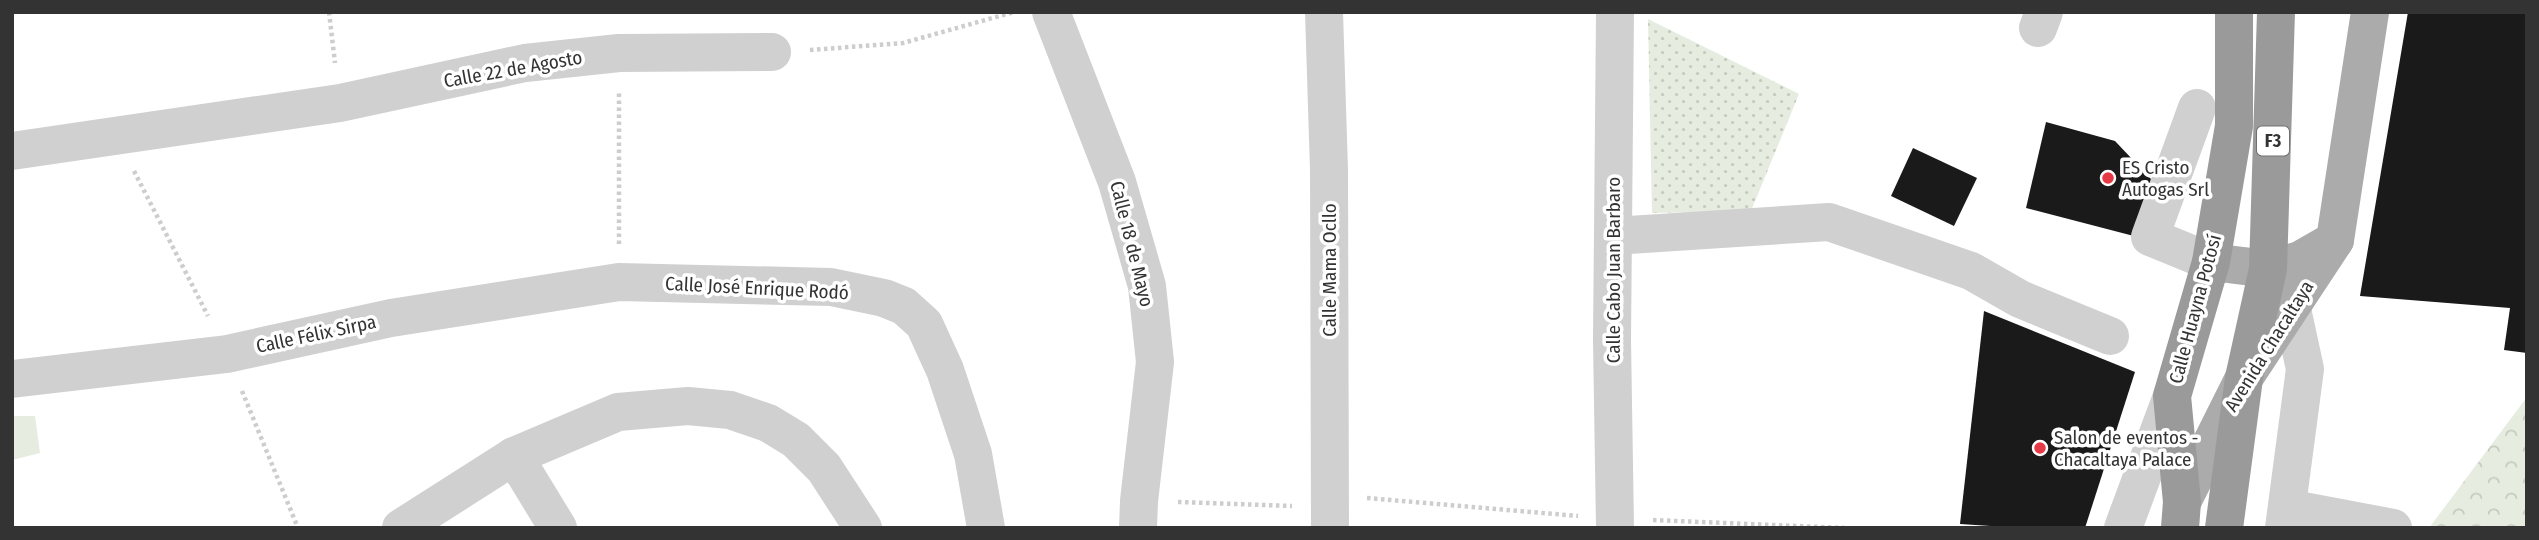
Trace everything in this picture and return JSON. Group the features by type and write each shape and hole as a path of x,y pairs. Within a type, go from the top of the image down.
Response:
{"highway":[{"name":"Calle Huayna Potosí","path":"2172,396 2210,262 2234,126 2234,12"},
{"name":"F3","path":"2224,528 2244,378 2268,269 2276,12"},
{"name":"F3","path":"2172,396 2176,519"}],"main road":[{"name":"Avenida Chacaltaya","path":"2176,519 2244,378 2336,240 2370,12"},
{"name":"Avenida Chacaltaya","path":"2210,262 2268,269 2300,260 2336,240"}],"street":[{"name":"Calle 18 de Mayo","path":"1051,12 1118,182 1147,286 1155,362 1139,514"},
{"name":"Calle Mama Ocllo","path":"1324,12 1329,170 1330,510"},
{"name":"Calle Cabo Juan Barbaro","path":"1615,12 1615,524"},
{"name":"Calle 22 de Agosto","path":"12,151 340,103 525,63 619,53 772,52"},
{"path":"2197,108 2150,237 2210,262"},
{"path":"1613,236 1829,222 1971,271 2020,299 2110,336"},
{"path":"2268,269 2292,309 2305,369 2286,518 2393,528"},
{"name":"Calle Félix Sirpa","path":"12,379 226,354 391,318 619,282"},
{"name":"Calle José Enrique Rodó","path":"619,282 831,288 884,298 904,306 924,324 945,370 972,454 986,528"},
{"path":"2123,528 2172,396"},
{"path":"401,528 514,456 618,412 688,406 730,410 768,423 796,440 824,468 863,528"},
{"path":"514,456 558,528"}],"path":[{"path":"329,12 340,103"},
{"path":"772,52 903,43 1015,12"},
{"path":"619,53 619,282"},
{"path":"1139,514 1330,510 1615,524 1845,528"}],"green space":[{"path":"1648,19 1799,94 1751,211 1652,213"},
{"path":"2527,397 2527,528 2429,528"},
{"path":"12,416 35,416 40,453 12,460"}],"building":[{"path":"2408,12 2527,12 2527,353 2504,350 2510,308 2360,296"},
{"path":"2046,122 2115,141 2167,196 2153,241 2026,208"},
{"path":"1913,148 1977,178 1954,226 1891,196"},
{"name":"Salon de eventos - Chacaltaya Palace","path":"1984,311 2135,372 2085,528 1960,524"}],"place":[{"name":"ES Cristo Autogas Srl","path":"2108,178"},
{"name":"Salon de eventos - Chacaltaya Palace","path":"2040,448"}]}
